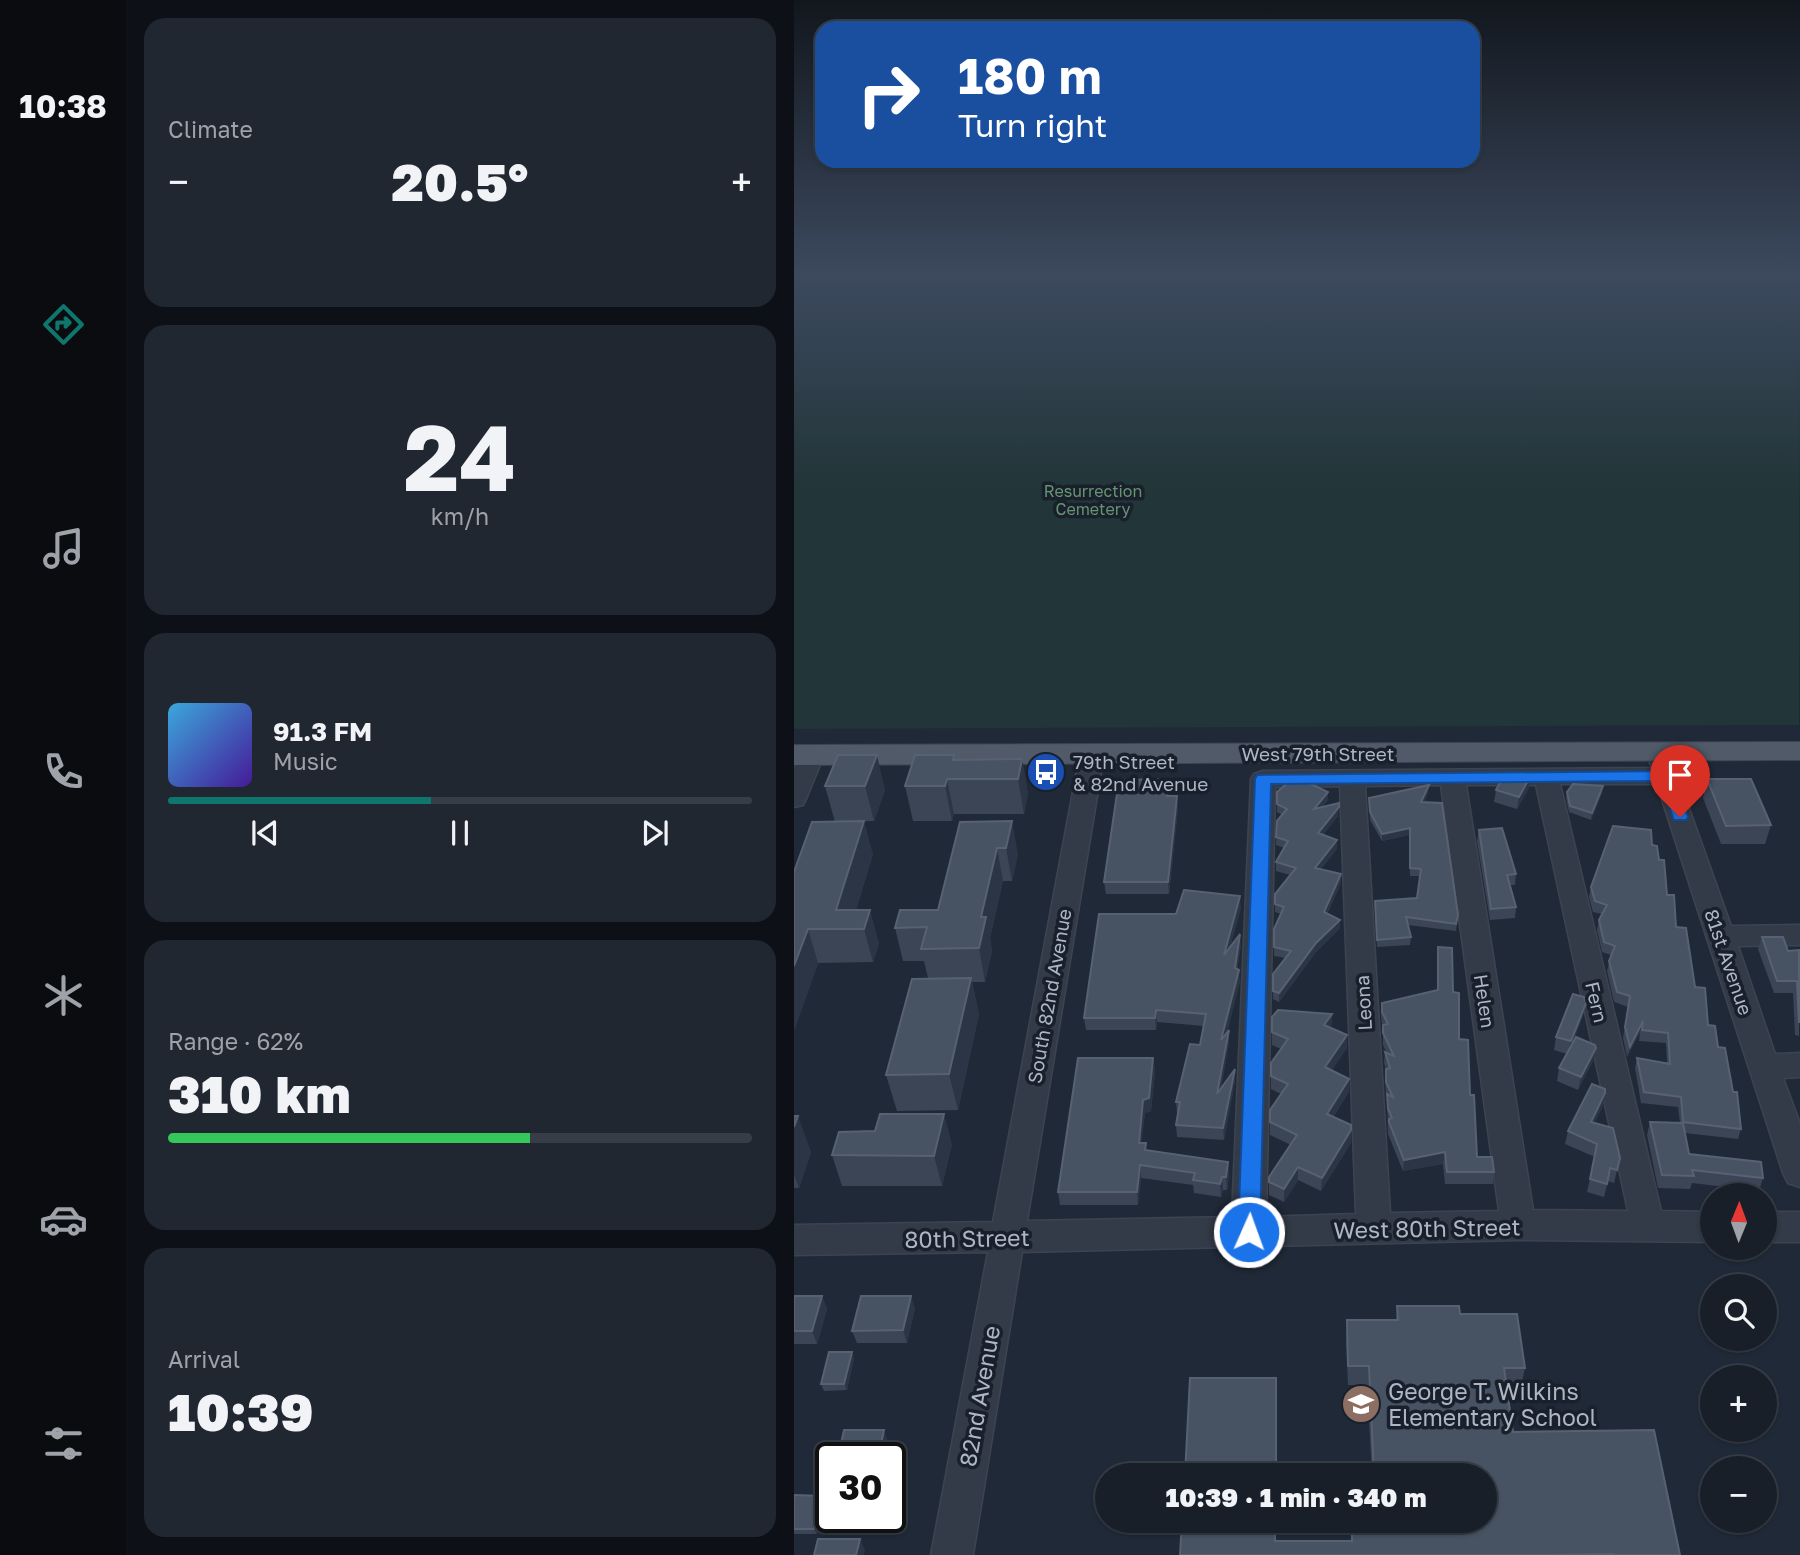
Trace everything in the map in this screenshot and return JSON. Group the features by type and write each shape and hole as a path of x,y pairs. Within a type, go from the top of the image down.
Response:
{"main road":[{"name":"West 79th Street","path":"803,755 1092,754 1662,764 1800,751"}],"street":[{"name":"South 82nd Avenue","path":"1006,1237 1092,754"},
{"path":"794,799 803,755"},
{"path":"1249,1232 1263,779 1546,776 1662,764"},
{"name":"81st Avenue","path":"1662,764 1800,1173"},
{"name":"Fern","path":"1546,776 1648,1227"},
{"name":"Leona","path":"1352,777 1374,1228"},
{"name":"Helen","path":"1452,777 1518,1225"},
{"path":"1720,936 1800,935"},
{"path":"1764,1066 1800,1065"},
{"name":"West 80th Street","path":"1140,1235 1518,1225 1700,1227"},
{"path":"1778,1227 1800,1227"},
{"name":"80th Street","path":"794,1240 1140,1235"},
{"name":"82nd Avenue","path":"952,1555 1006,1237"}],"green space":[{"name":"Resurrection Cemetery","path":"794,347 1800,347 1799,725 794,729"}],"building":[{"path":"838,755 877,755 865,786 825,786"},
{"path":"915,755 954,755 953,760 1022,759 1018,779 947,779 945,786 905,786"},
{"path":"1504,775 1531,775 1519,797 1496,790"},
{"path":"1169,779 1167,796 1177,796 1168,882 1104,882 1119,780"},
{"path":"1707,779 1751,779 1771,825 1726,826"},
{"path":"1290,781 1305,781 1328,792 1314,809 1339,803 1339,807 1318,833 1337,840 1315,868 1341,874 1324,912 1340,920 1316,943 1279,993 1273,991 1273,974 1291,951 1274,947 1274,929 1284,907 1275,904 1275,894 1296,868 1276,862 1288,841 1276,837 1277,821 1287,809 1277,804 1277,792"},
{"path":"1573,784 1603,786 1592,813 1570,806 1567,792"},
{"path":"1429,785 1421,802 1442,803 1458,915 1456,924 1406,917 1411,937 1377,940 1375,901 1417,898 1421,869 1410,868 1410,828 1382,834 1370,812 1369,798"},
{"path":"864,821 836,910 870,910 864,929 808,929 794,966 794,872 812,822"},
{"path":"1012,821 1006,848 997,848 981,917 986,917 979,948 921,949 927,927 895,928 900,910 938,910 960,822"},
{"path":"1613,826 1651,830 1652,845 1657,846 1659,860 1664,860 1667,895 1674,895 1676,927 1686,928 1695,987 1705,988 1708,1025 1715,1026 1718,1047 1725,1048 1733,1092 1737,1092 1741,1129 1683,1122 1681,1097 1644,1092 1637,1058 1670,1064 1668,1033 1642,1030 1643,1021 1630,1047 1625,1027 1630,996 1617,992 1609,961 1615,946 1604,942 1599,920 1607,905 1595,901 1591,887"},
{"path":"1502,828 1516,874 1507,875 1516,907 1491,909 1479,830"},
{"path":"1184,890 1240,896 1224,955 1240,934 1235,968 1239,970 1221,1040 1229,1030 1217,1094 1235,1069 1223,1128 1176,1125 1180,1102 1176,1102 1190,1044 1200,1045 1206,1014 1156,1010 1155,1018 1084,1018 1099,914 1176,914"},
{"path":"1762,937 1783,937 1788,951 1799,950 1799,1023 1797,981 1777,981"},
{"path":"1438,947 1452,948 1453,992 1459,993 1459,1039 1468,1040 1470,1095 1474,1095 1477,1157 1492,1157 1494,1172 1447,1172 1445,1152 1404,1160 1389,1122 1392,1118 1387,1094 1393,1097 1386,1082 1386,1069 1390,1068 1385,1052 1394,1056 1383,1033 1383,1025 1388,1024 1382,1012 1382,1003 1438,990"},
{"path":"971,978 949,1074 886,1075 912,979"},
{"path":"1573,994 1584,997 1586,1003 1571,1041 1556,1037"},
{"path":"1278,1010 1332,1014 1324,1025 1347,1035 1325,1067 1349,1079 1327,1114 1351,1125 1351,1130 1322,1178 1298,1167 1284,1189 1269,1182 1269,1177 1297,1135 1270,1122 1270,1110 1288,1084 1271,1076 1271,1063 1288,1039 1272,1032 1272,1017"},
{"path":"1576,1037 1595,1045 1596,1048 1581,1077 1559,1068"},
{"path":"1078,1058 1153,1058 1149,1098 1143,1100 1139,1143 1146,1143 1145,1150 1228,1162 1226,1177 1222,1177 1220,1184 1193,1180 1195,1173 1140,1165 1137,1192 1058,1192"},
{"path":"1592,1084 1605,1089 1605,1093 1591,1122 1613,1128 1620,1158 1617,1170 1610,1168 1607,1184 1590,1179 1597,1144 1568,1131"},
{"path":"880,1114 944,1114 934,1156 832,1155 839,1132 875,1131"},
{"path":"1650,1122 1683,1123 1689,1154 1761,1162 1763,1178 1692,1170 1694,1176 1662,1175"},
{"path":"794,1296 822,1296 812,1331 794,1331"},
{"path":"861,1296 911,1296 903,1330 852,1331"},
{"path":"1397,1306 1459,1306 1460,1314 1517,1314 1525,1368 1504,1368 1513,1432 1654,1430 1680,1555 1180,1555 1181,1533 1275,1533 1275,1541 1352,1541 1352,1533 1497,1533 1497,1463 1373,1463 1369,1366 1348,1366 1347,1320 1398,1320"},
{"path":"829,1352 852,1352 844,1384 821,1384"},
{"path":"1190,1378 1276,1378 1276,1463 1186,1463"},
{"path":"844,1430 884,1430 881,1442 841,1442"},
{"path":"794,1495 815,1496 814,1529 794,1529"},
{"path":"818,1539 860,1539 856,1555 814,1555"}],"place":[{"name":"79th Street & 82nd Avenue","path":"1046,772"},
{"name":"George T. Wilkins Elementary School","path":"1361,1404"}],"route":[{"path":"1249,1232 1263,779 1666,776 1680,817"}]}
